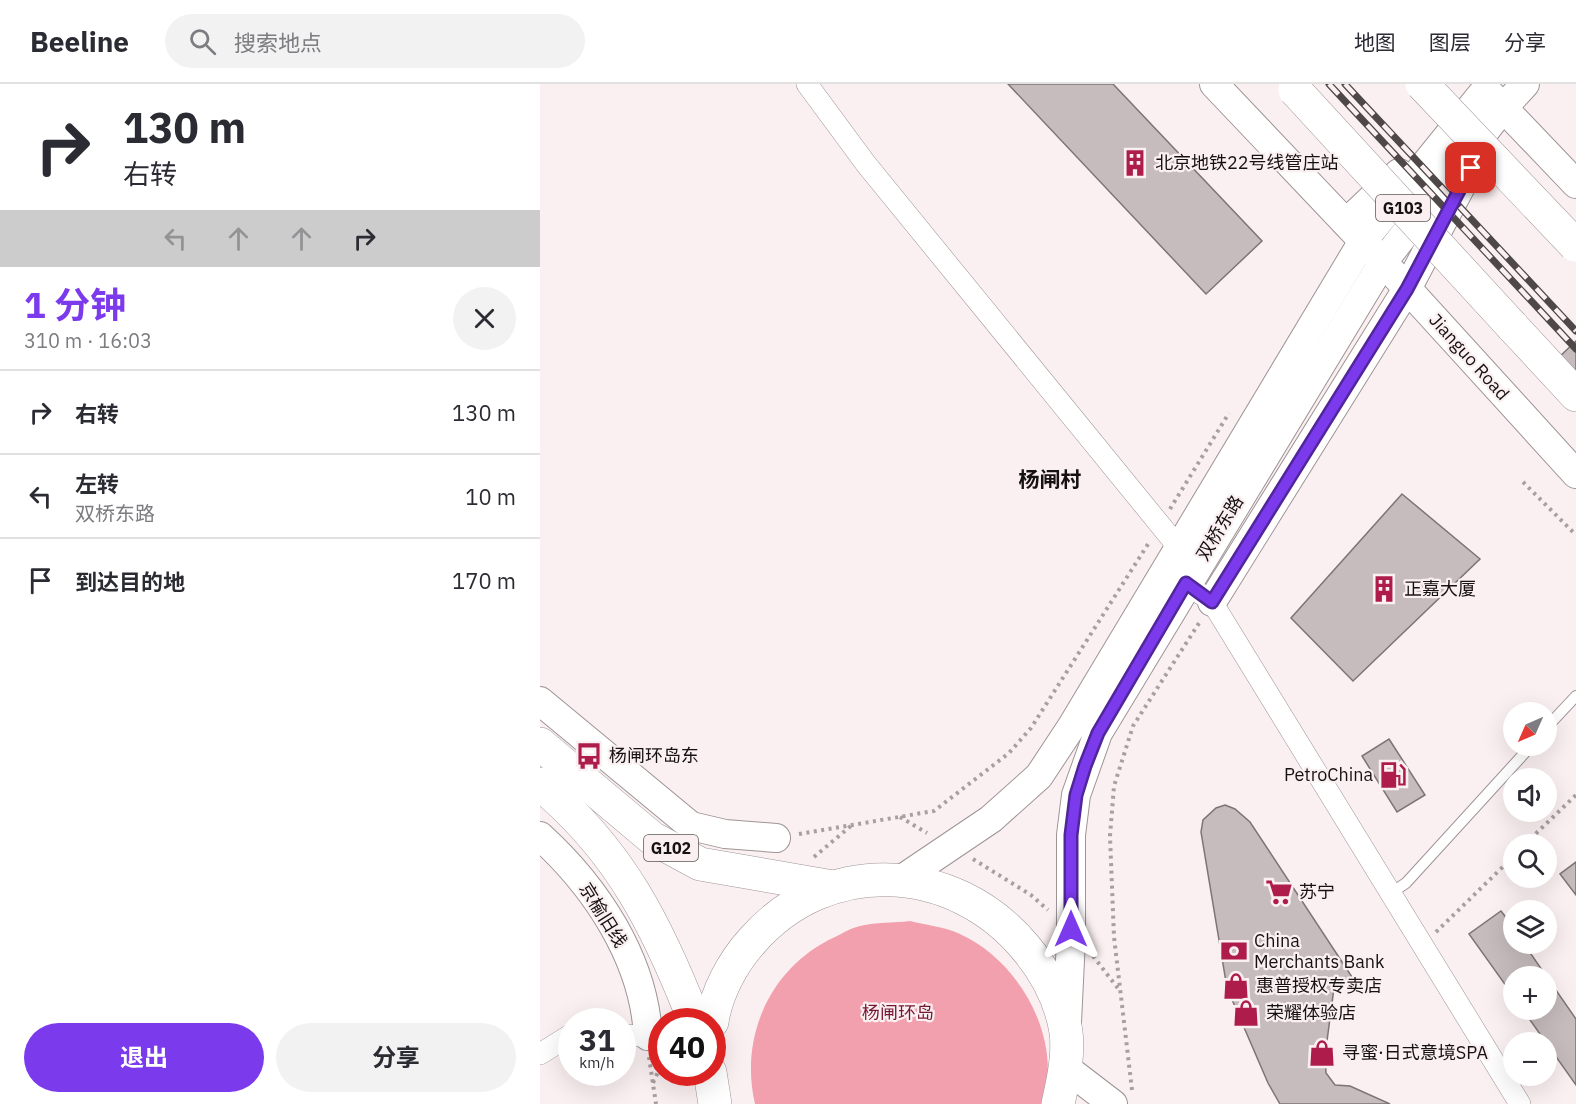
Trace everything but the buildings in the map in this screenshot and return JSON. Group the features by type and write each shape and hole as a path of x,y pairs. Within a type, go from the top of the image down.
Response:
{"highway":[{"path":"1422,84 1576,246"},
{"name":"G103","path":"1292,87 1576,395"},
{"name":"G102","path":"540,744 652,838 700,864 833,887 868,879 902,879 956,892 1007,925 1039,964 1056,994 1066,1033 1066,1068 1085,1104"},
{"name":"G102","path":"540,784 574,813 623,873 654,926 689,1008"},
{"path":"716,1008 724,984 741,953 762,929 786,910 833,887"},
{"path":"1058,1104 1066,1068"},
{"path":"712,1086 715,1104"}],"street":[{"path":"807,84 866,164 1179,548"},
{"name":"Jianguo Road","path":"1214,84 1383,262 1576,474"},
{"name":"双桥东路","path":"902,879 991,819 1039,776 1072,726 1179,548 1354,232 1490,91 1525,84"},
{"path":"1490,91 1576,184"},
{"name":"双桥东路","path":"1066,1033 1071,929 1071,835 1076,795 1098,733 1186,583 1490,91"},
{"name":"双桥东路","path":"1212,602 1407,289 1490,91"},
{"path":"1186,583 1212,602 1520,1104"},
{"path":"540,701 691,826 725,834 776,838"},
{"name":"京榆旧线","path":"540,836 581,878 620,937 646,1006 644,1037"},
{"path":"540,1054 558,1043"},
{"path":"1066,1068 1123,1098"}],"lane":[{"path":"1557,716 1576,696"},
{"path":"1391,893 1406,883 1522,756"}],"path":[{"path":"1523,482 1576,535"},
{"path":"1123,1098 1120,991 1114,937 1110,836 1114,786 1133,726 1212,602"},
{"path":"1535,834 1576,795"},
{"path":"776,838 934,811"},
{"path":"899,817 1031,895 1071,929 1120,991"},
{"path":"1423,945 1503,867"},
{"path":"652,1086 656,1104"}],"green space":[{"name":"杨闸环岛","path":"910,921 960,934 982,946 1018,983 1032,1005 1047,1054 1048,1079 1043,1104 755,1104 751,1078 756,1029 777,985 793,966 813,950 853,928"}],"railway":[{"path":"1329,84 1576,349"},
{"path":"1345,84 1576,331"}],"place":[{"name":"北京地铁22号线管庄站","path":"1135,163"},
{"name":"正嘉大厦","path":"1384,589"},
{"name":"杨闸环岛东","path":"589,756"},
{"name":"PetroChina","path":"1393,775"},
{"name":"苏宁","path":"1279,892"},
{"name":"China Merchants Bank","path":"1234,951"},
{"name":"惠普授权专卖店","path":"1236,986"},
{"name":"荣耀体验店","path":"1246,1013"},
{"name":"寻蜜·日式意境SPA","path":"1322,1053"}],"district":[{"name":"杨闸村","path":"1050,480"}],"route":[{"path":"1071,929 1071,835 1076,795 1098,733 1186,583 1212,602 1407,289 1471,168"}]}
